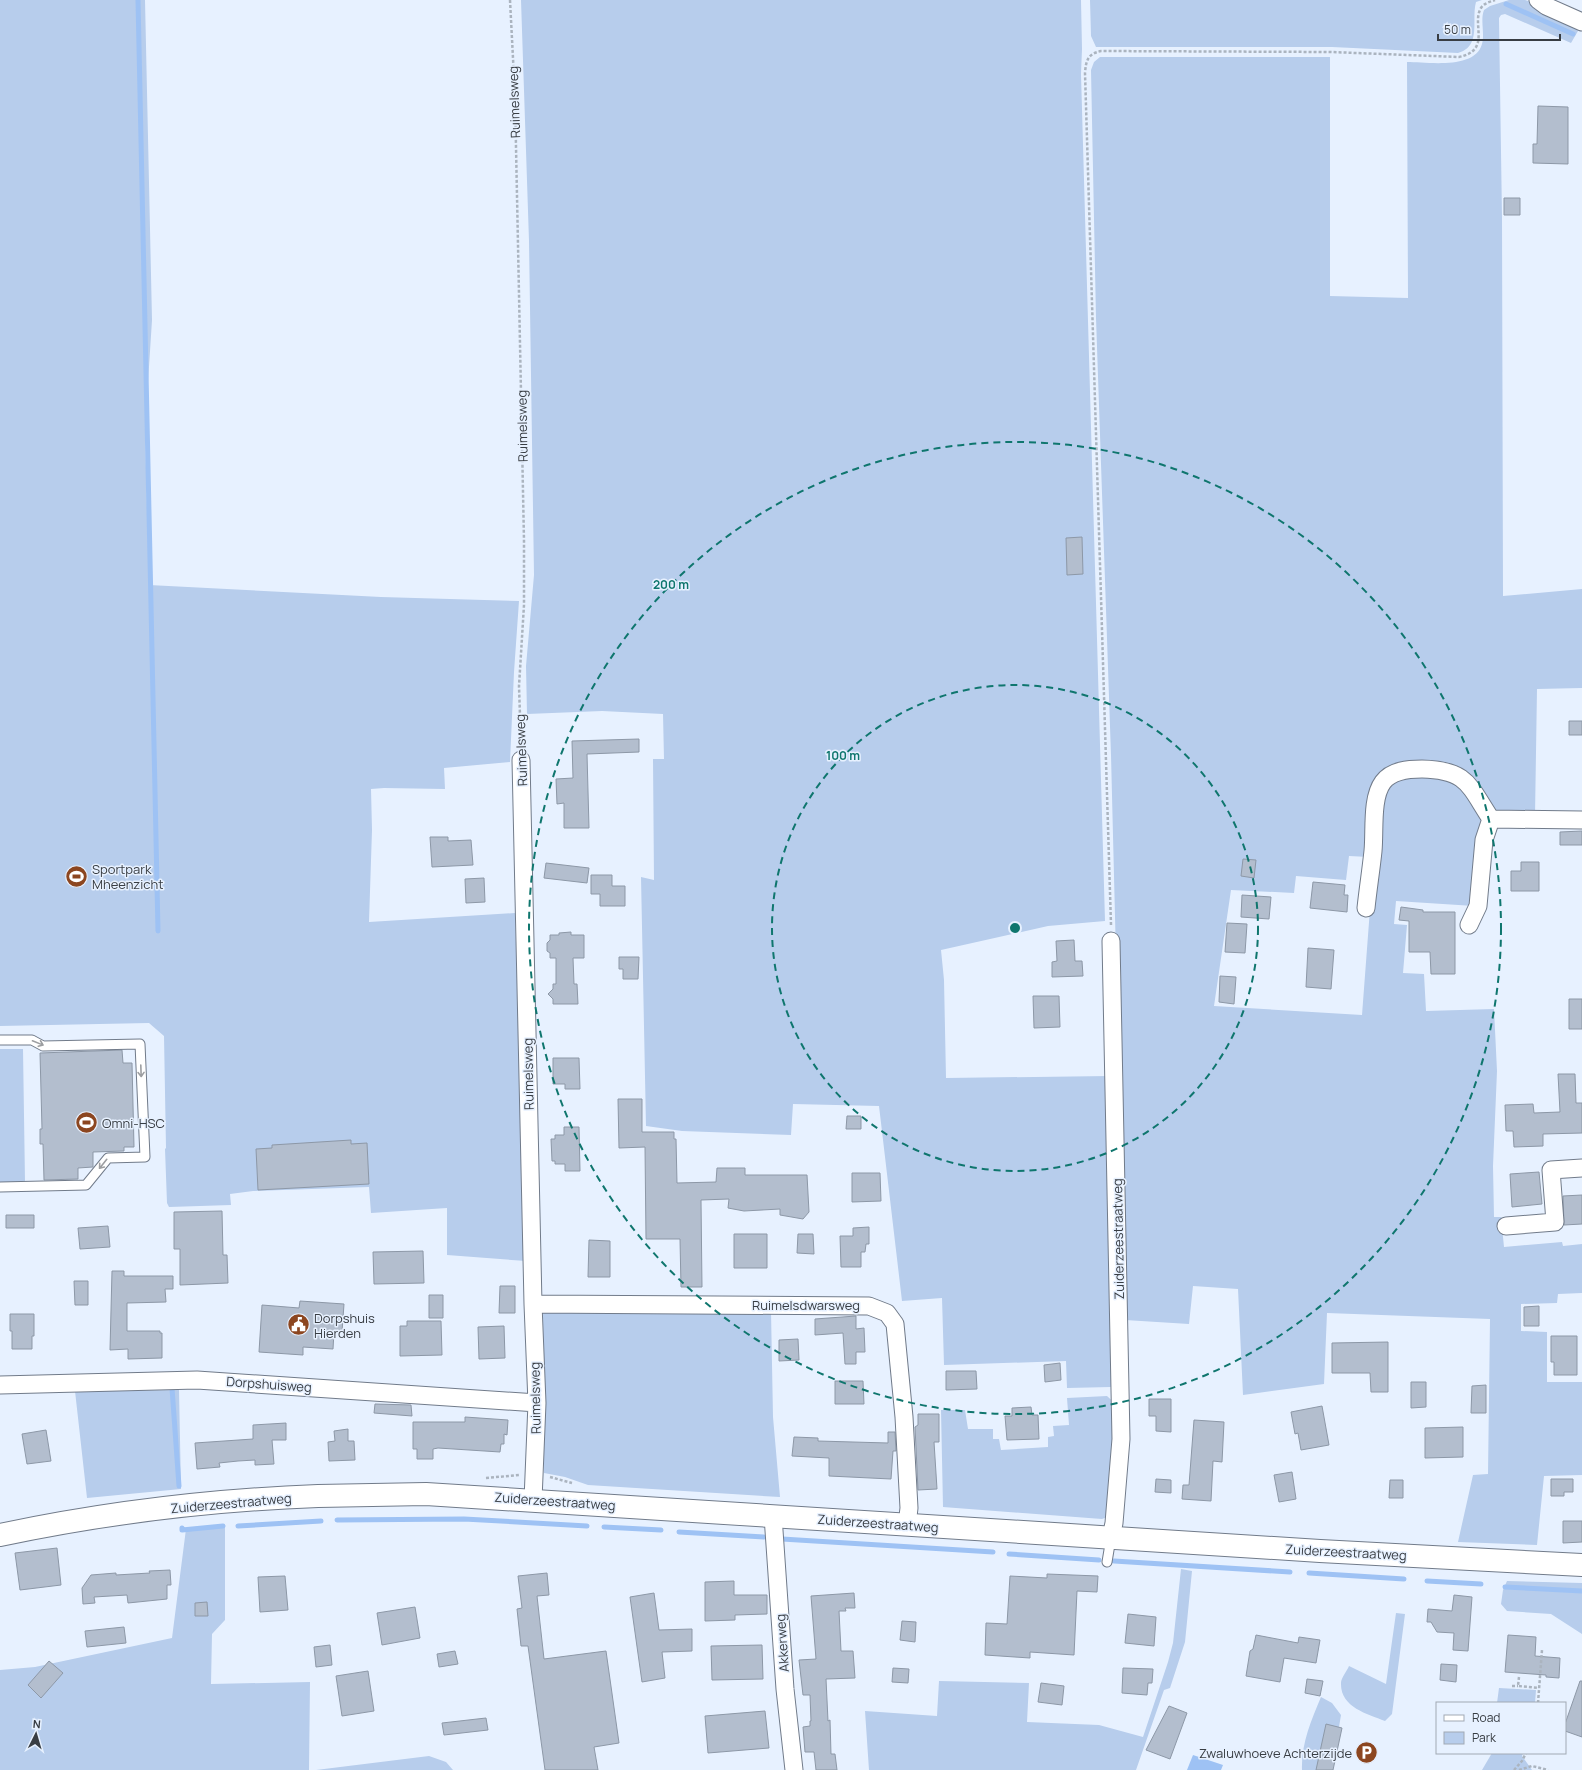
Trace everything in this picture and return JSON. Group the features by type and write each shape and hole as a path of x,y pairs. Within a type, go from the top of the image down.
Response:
{"main road":[{"name":"Zuiderzeestraatweg","path":"0,1535 114,1514 216,1503 309,1496 426,1494 1320,1551 1582,1565"}],"street":[{"path":"1538,0 1546,6 1582,22"},
{"name":"Ruimelsweg","path":"521,760 533,1304 537,1403 533,1500"},
{"path":"1366,908 1378,790 1389,776 1397,772 1415,769 1450,772 1461,777 1470,785 1491,819"},
{"path":"1491,819 1582,820"},
{"path":"1469,925 1478,906 1484,840 1491,819"},
{"name":"Zuiderzeestraatweg","path":"1111,941 1121,1439 1114,1523 1111,1537"},
{"path":"1506,1226 1555,1222 1551,1170 1582,1168"},
{"name":"Ruimelsdwarsweg","path":"533,1304 869,1306 887,1313 895,1324 904,1417 909,1508 907,1525"},
{"name":"Dorpshuisweg","path":"0,1385 197,1380 537,1403"},
{"name":"Akkerweg","path":"773,1516 785,1688 794,1770"}],"lane":[{"path":"0,1040 32,1040 43,1046 140,1044 145,1157 108,1158 86,1185 0,1187"},
{"path":"1107,1562 1111,1537"}],"path":[{"name":"Ruimelsweg","path":"510,0 515,97 524,541 524,604 519,686 521,760"},
{"path":"1111,941 1085,81 1086,60 1090,55 1101,51 1331,52 1459,57 1465,56 1474,49 1479,39 1480,11 1485,4 1494,0"},
{"path":"1538,1702 1542,1650"},
{"path":"1518,1686 1519,1677"},
{"path":"1512,1686 1539,1688"},
{"path":"1514,1770 1522,1761 1526,1754"},
{"path":"1519,1770 1532,1766 1548,1770"}],"green space":[{"path":"0,0 145,0 152,320 145,429 149,585 381,597 519,601 510,762 444,768 445,789 371,789 372,830 369,922 515,913 526,1261 447,1255 447,1208 371,1213 369,1187 253,1191 230,1194 231,1205 169,1207 167,1203 165,1149 164,1036 149,1023 0,1026"},
{"path":"521,0 1081,0 1081,74 1105,921 1048,926 941,950 944,980 946,1078 1109,1076 1117,1384 1111,1387 1067,1388 1066,1361 944,1365 942,1298 902,1301 879,1106 793,1104 791,1135 682,1131 646,1126 641,877 654,880 653,759 664,759 663,714 602,711 527,714 526,666 534,575 529,241"},
{"path":"1090,0 1482,0 1476,2 1473,39 1465,50 1458,53 1332,47 1096,47 1091,36"},
{"path":"1509,0 1525,0 1531,2 1575,24 1578,31 1571,43 1505,14 1501,15 1499,18 1502,218 1503,596 1582,589 1582,688 1537,689 1535,816 1494,813 1469,779 1454,770 1443,767 1420,765 1401,767 1387,774 1379,783 1374,796 1372,810 1369,857 1349,856 1346,880 1296,876 1294,893 1231,890 1214,1006 1362,1015 1381,792 1391,780 1398,776 1415,773 1436,773 1445,775 1460,781 1468,788 1486,819 1480,840 1474,906 1396,901 1394,924 1407,925 1403,973 1424,974 1426,1011 1494,1009 1497,1071 1493,1166 1494,1217 1501,1217 1504,1247 1562,1242 1563,1246 1582,1244 1582,1293 1558,1294 1557,1303 1521,1304 1521,1331 1547,1332 1547,1382 1582,1382 1582,1475 1544,1476 1537,1545 1458,1542 1473,1475 1488,1474 1490,1319 1327,1313 1324,1384 1243,1395 1238,1289 1193,1286 1189,1324 1125,1320 1111,755 1096,318 1091,70 1094,62 1100,57 1330,57 1330,296 1408,298 1407,62 1449,63 1470,58 1478,52 1482,44 1482,18 1484,10 1490,6"},
{"path":"0,1049 23,1049 25,1182 0,1183"},
{"path":"543,1309 771,1311 773,1417 780,1497 588,1485 565,1477 544,1473"},
{"path":"179,1390 181,1489 87,1498 75,1391"},
{"path":"1107,1396 1119,1407 1110,1516 1102,1519 943,1507 941,1410 965,1410 968,1429 993,1429 993,1439 999,1439 1001,1450 1048,1447 1048,1437 1054,1436 1053,1426 1069,1425 1067,1398"},
{"path":"225,1525 225,1620 212,1634 211,1684 310,1682 309,1770 0,1770 0,1670 35,1667 172,1638 186,1529"},
{"path":"1181,1569 1192,1571 1185,1642 1170,1688 1164,1690 1136,1770 869,1770 865,1711 937,1716 939,1681 1029,1683 1027,1722 1099,1725 1143,1737 1173,1643"},
{"path":"1507,1581 1582,1583 1582,1634 1551,1614 1507,1611 1501,1604 1503,1590"},
{"path":"1396,1613 1405,1614 1392,1714 1385,1721 1363,1712 1350,1704 1342,1691 1341,1683 1349,1666 1386,1684"},
{"path":"1499,1688 1536,1690 1535,1702 1497,1702"},
{"path":"1321,1697 1332,1703 1341,1715 1334,1757 1325,1770 1302,1770 1305,1742 1310,1724"},
{"path":"1491,1754 1523,1754 1522,1756 1532,1770 1482,1770"},
{"path":"429,1756 446,1762 453,1770 316,1770"}],"shaded area":[{"path":"1193,1755 1223,1765 1221,1770 1187,1770"}],"building":[{"path":"1538,106 1568,107 1568,164 1533,163 1533,144 1537,144"},
{"path":"1504,198 1520,198 1520,215 1504,215"},
{"path":"1082,537 1083,574 1067,575 1066,538"},
{"path":"1569,721 1582,721 1582,735 1569,735"},
{"path":"639,739 639,752 587,754 589,828 564,828 564,803 557,804 556,779 573,778 572,741"},
{"path":"1582,831 1582,845 1560,845 1560,832"},
{"path":"430,837 448,837 448,841 471,840 473,865 432,867"},
{"path":"1243,859 1256,860 1254,878 1241,876"},
{"path":"1521,862 1539,862 1539,891 1511,891 1511,871 1521,871"},
{"path":"546,863 589,868 587,883 544,878"},
{"path":"591,875 612,875 612,886 625,886 625,906 600,906 600,894 591,894"},
{"path":"484,878 485,902 466,903 465,879"},
{"path":"1313,882 1345,885 1344,895 1348,895 1347,912 1310,908"},
{"path":"1242,895 1271,897 1269,919 1241,917"},
{"path":"1401,907 1423,910 1423,912 1455,912 1455,974 1431,974 1430,952 1409,952 1409,921 1399,920"},
{"path":"1227,923 1247,924 1245,953 1225,952"},
{"path":"571,932 571,935 584,935 584,958 573,958 574,984 577,984 578,1004 553,1004 553,999 548,994 553,989 553,984 556,984 556,958 550,958 550,953 547,951 547,943 550,940 550,935 559,935 559,933"},
{"path":"1074,940 1075,961 1082,961 1083,976 1052,977 1052,962 1057,961 1056,941"},
{"path":"1308,948 1334,950 1331,989 1306,987"},
{"path":"619,957 639,957 638,979 623,979 623,969 619,969"},
{"path":"1220,976 1236,977 1234,1004 1219,1002"},
{"path":"1033,996 1059,996 1060,1027 1034,1028"},
{"path":"1569,999 1582,999 1582,1029 1569,1029"},
{"path":"122,1050 123,1063 132,1063 134,1147 124,1147 124,1151 93,1152 93,1167 78,1168 78,1179 44,1180 43,1144 40,1144 40,1129 42,1129 40,1053"},
{"path":"553,1058 579,1058 580,1089 565,1089 565,1084 553,1084"},
{"path":"1558,1074 1575,1074 1576,1103 1582,1103 1582,1133 1543,1134 1543,1146 1514,1147 1513,1131 1506,1131 1505,1105 1533,1104 1534,1113 1560,1112"},
{"path":"618,1099 642,1099 642,1132 674,1132 674,1139 676,1139 677,1183 716,1182 717,1168 745,1168 745,1175 807,1175 809,1212 803,1219 780,1215 780,1209 744,1211 728,1208 729,1199 701,1200 702,1287 681,1287 680,1239 646,1239 645,1147 619,1148"},
{"path":"847,1116 861,1116 861,1129 846,1129"},
{"path":"564,1127 579,1127 580,1171 565,1171 565,1164 555,1164 555,1161 552,1161 551,1139 555,1139 555,1135 564,1135"},
{"path":"351,1140 351,1144 367,1143 369,1184 258,1190 256,1149 272,1148 272,1145"},
{"path":"1539,1172 1542,1204 1512,1207 1510,1174"},
{"path":"852,1173 880,1173 881,1201 852,1202"},
{"path":"1582,1195 1582,1224 1564,1225 1563,1196"},
{"path":"222,1211 223,1255 227,1255 228,1283 180,1285 180,1249 174,1249 174,1212"},
{"path":"6,1215 34,1215 34,1228 6,1228"},
{"path":"108,1226 110,1247 80,1249 78,1228"},
{"path":"869,1227 869,1244 866,1244 865,1252 861,1252 861,1267 841,1267 840,1236 853,1236 853,1228"},
{"path":"734,1234 767,1234 767,1268 734,1268"},
{"path":"798,1234 813,1234 814,1254 797,1253"},
{"path":"589,1240 610,1241 610,1277 588,1277"},
{"path":"423,1251 424,1283 374,1284 373,1252"},
{"path":"112,1271 124,1271 124,1276 173,1276 173,1289 165,1289 166,1302 127,1303 127,1331 160,1331 160,1333 162,1333 162,1358 128,1359 128,1349 110,1350"},
{"path":"74,1281 88,1281 88,1305 75,1305"},
{"path":"500,1286 515,1286 515,1313 499,1313"},
{"path":"429,1295 443,1295 443,1318 429,1318"},
{"path":"300,1301 344,1304 342,1332 334,1332 333,1349 303,1347 303,1355 259,1352 262,1305 299,1308"},
{"path":"1539,1306 1539,1326 1524,1326 1524,1307"},
{"path":"10,1314 34,1314 34,1336 32,1336 32,1349 12,1349"},
{"path":"856,1316 856,1329 864,1328 865,1352 856,1352 856,1364 845,1364 843,1333 815,1335 815,1319"},
{"path":"407,1321 441,1321 442,1355 400,1356 400,1326 407,1326"},
{"path":"504,1326 505,1358 479,1359 478,1327"},
{"path":"1551,1336 1577,1336 1577,1375 1554,1375 1554,1362 1551,1362"},
{"path":"798,1339 799,1360 779,1361 779,1340"},
{"path":"1388,1342 1388,1392 1371,1392 1370,1373 1332,1373 1332,1343"},
{"path":"1060,1363 1061,1380 1045,1382 1044,1365"},
{"path":"946,1371 976,1371 977,1389 946,1390"},
{"path":"835,1381 863,1381 864,1404 835,1404"},
{"path":"1411,1382 1426,1382 1426,1407 1411,1408"},
{"path":"1486,1385 1486,1413 1471,1413 1472,1386"},
{"path":"1149,1399 1171,1399 1171,1432 1156,1431 1156,1416 1149,1416"},
{"path":"375,1404 411,1405 412,1416 374,1413"},
{"path":"1322,1406 1329,1445 1301,1450 1298,1433 1295,1434 1291,1412"},
{"path":"1031,1407 1032,1415 1038,1415 1039,1439 1007,1440 1005,1416 1012,1416 1012,1408"},
{"path":"918,1414 939,1414 939,1442 934,1442 937,1489 918,1490 915,1427 918,1425"},
{"path":"465,1417 508,1420 507,1435 504,1434 504,1444 501,1444 500,1452 438,1448 433,1449 433,1459 417,1459 417,1449 413,1449 413,1422 465,1422"},
{"path":"1194,1420 1224,1422 1222,1462 1213,1461 1211,1501 1182,1499 1183,1485 1189,1485"},
{"path":"286,1423 286,1440 272,1440 274,1464 255,1465 255,1460 238,1461 219,1463 220,1467 197,1469 195,1443 253,1439 253,1425"},
{"path":"1463,1427 1463,1457 1425,1458 1425,1428"},
{"path":"348,1429 348,1441 354,1441 355,1460 329,1461 328,1442 335,1441 334,1431"},
{"path":"46,1430 51,1461 27,1464 22,1434"},
{"path":"888,1432 895,1432 896,1451 893,1451 891,1479 829,1476 829,1458 792,1456 794,1437 818,1438 818,1441 888,1443"},
{"path":"1292,1472 1296,1499 1279,1502 1274,1475"},
{"path":"1156,1479 1171,1480 1171,1493 1155,1492"},
{"path":"1551,1479 1573,1479 1573,1492 1564,1492 1564,1496 1551,1496"},
{"path":"1390,1480 1403,1480 1403,1498 1389,1498"},
{"path":"1563,1521 1582,1521 1582,1542 1563,1543"},
{"path":"57,1548 61,1585 20,1590 15,1553"},
{"path":"170,1570 171,1585 167,1585 167,1599 128,1603 127,1595 94,1597 95,1603 83,1604 82,1588 91,1575 150,1573 149,1571"},
{"path":"547,1573 549,1595 537,1596 544,1659 606,1651 619,1743 594,1747 598,1770 545,1770 528,1646 521,1646 517,1609 522,1608 518,1576"},
{"path":"1047,1574 1098,1576 1097,1592 1077,1591 1074,1655 1030,1652 1030,1658 985,1655 986,1623 1007,1624 1010,1576 1047,1578"},
{"path":"285,1576 288,1610 260,1612 258,1577"},
{"path":"734,1581 734,1595 767,1595 767,1614 735,1615 735,1620 705,1621 705,1582"},
{"path":"654,1593 659,1630 692,1629 692,1651 662,1652 665,1678 642,1682 630,1597"},
{"path":"854,1593 855,1608 845,1608 846,1611 839,1611 841,1651 853,1651 855,1678 826,1679 828,1721 830,1720 831,1754 835,1754 837,1770 816,1770 814,1752 805,1752 803,1727 810,1726 810,1695 803,1695 799,1660 816,1659 811,1596"},
{"path":"1454,1595 1472,1597 1468,1651 1453,1650 1454,1633 1437,1632 1431,1622 1427,1622 1428,1609 1452,1611"},
{"path":"207,1602 208,1616 195,1616 195,1603"},
{"path":"415,1607 420,1638 382,1645 377,1613"},
{"path":"1128,1614 1156,1617 1154,1646 1125,1643"},
{"path":"902,1621 916,1622 915,1642 900,1640"},
{"path":"124,1627 126,1643 87,1647 85,1631"},
{"path":"1256,1635 1298,1643 1299,1637 1320,1640 1316,1663 1284,1658 1280,1682 1246,1676 1250,1651 1253,1649"},
{"path":"1508,1635 1536,1637 1535,1656 1560,1658 1559,1678 1546,1677 1546,1675 1505,1672"},
{"path":"330,1645 332,1665 316,1667 314,1647"},
{"path":"762,1645 763,1679 712,1680 711,1646"},
{"path":"455,1651 458,1664 439,1667 437,1654"},
{"path":"49,1661 63,1673 41,1698 28,1685"},
{"path":"1441,1664 1457,1665 1456,1682 1440,1680"},
{"path":"893,1668 909,1669 908,1683 892,1682"},
{"path":"1123,1668 1153,1669 1152,1683 1148,1683 1147,1695 1122,1693"},
{"path":"368,1671 374,1711 342,1716 336,1676"},
{"path":"1307,1679 1323,1681 1320,1696 1305,1693"},
{"path":"1580,1681 1582,1681 1582,1737 1566,1731 1566,1721"},
{"path":"1041,1683 1064,1686 1062,1705 1038,1702"},
{"path":"1169,1706 1187,1713 1170,1759 1146,1750"},
{"path":"765,1711 769,1748 708,1753 705,1716"},
{"path":"486,1718 488,1730 444,1735 442,1723"},
{"path":"1326,1724 1342,1728 1333,1770 1316,1770"}],"waterway":[{"path":"138,0 158,931"},
{"path":"1506,4 1573,34"},
{"path":"172,1388 179,1486"},
{"path":"337,1520 464,1519 587,1526"},
{"path":"238,1526 321,1521"},
{"path":"182,1528 182,1530 223,1526"},
{"path":"604,1527 661,1530"},
{"path":"679,1532 764,1537"},
{"path":"782,1539 993,1552"},
{"path":"1009,1554 1099,1560"},
{"path":"1114,1561 1290,1572"},
{"path":"1309,1573 1404,1579"},
{"path":"1427,1581 1481,1584"},
{"path":"1505,1587 1582,1591"}],"place":[{"name":"Sportpark Mheenzicht","path":"77,876"},
{"name":"Omni-HSC","path":"86,1123"},
{"name":"Dorpshuis Hierden","path":"298,1325"},
{"name":"Zwaluwhoeve Achterzijde","path":"1367,1753"}]}
